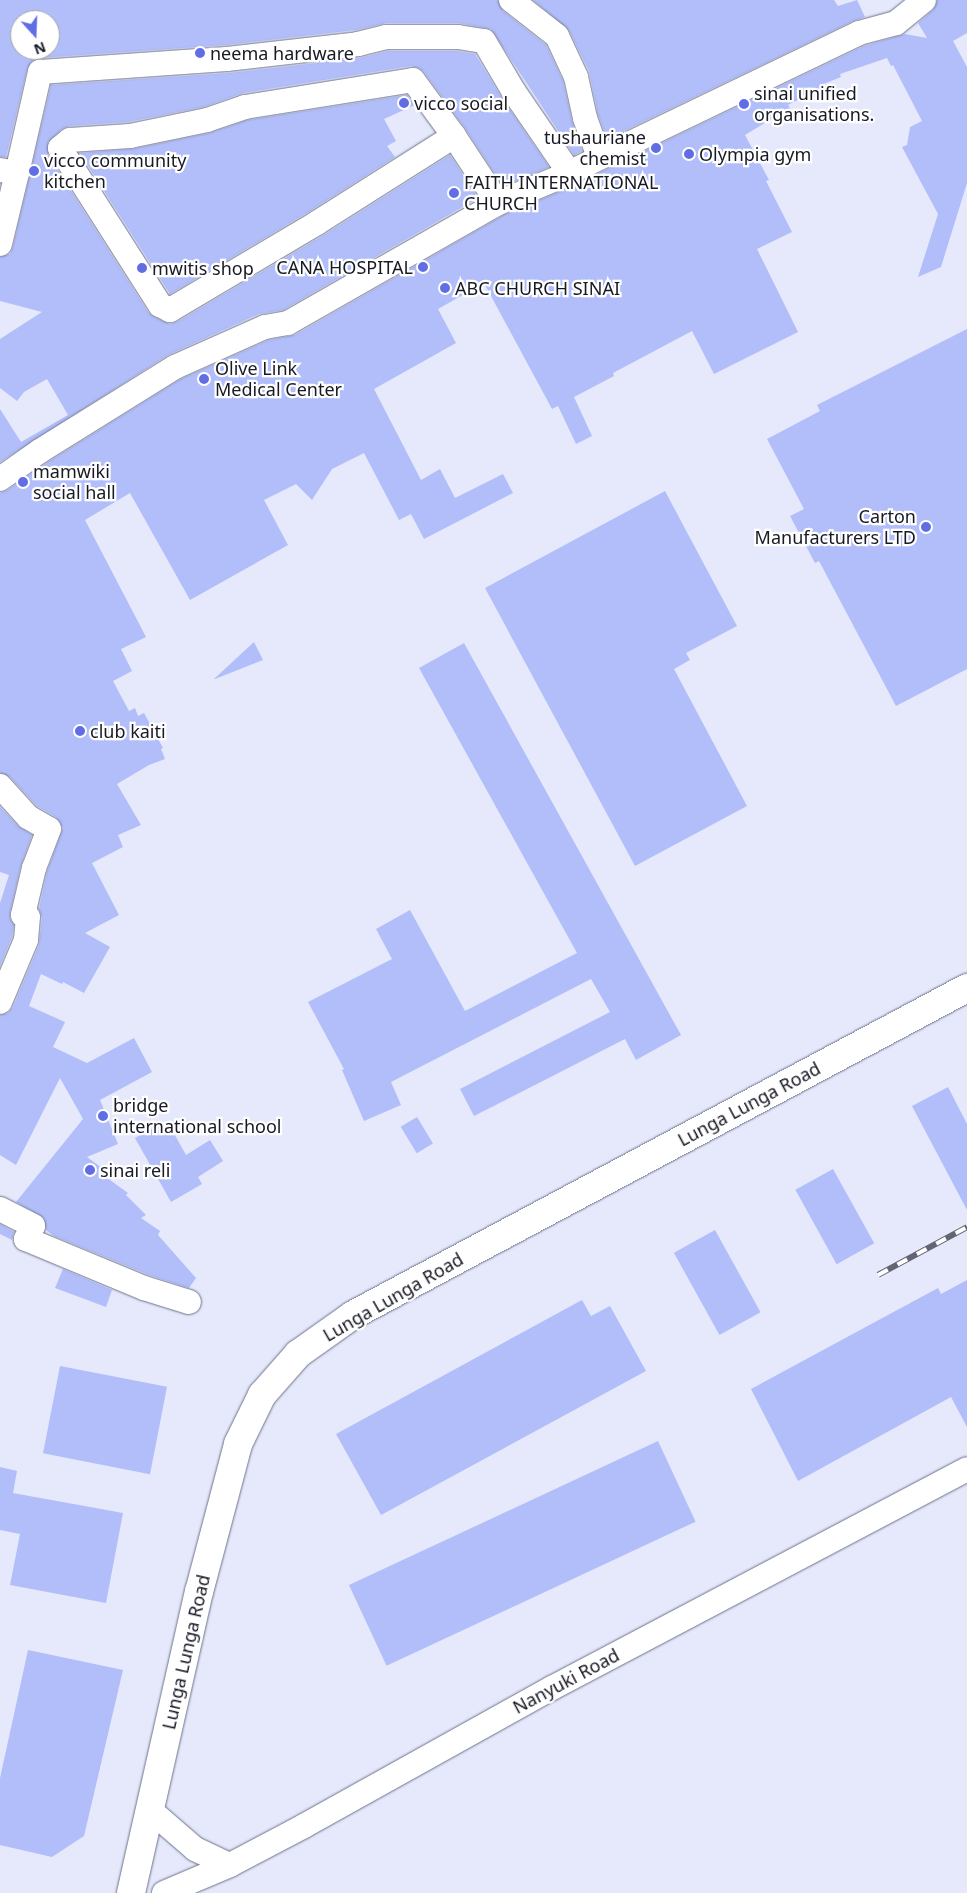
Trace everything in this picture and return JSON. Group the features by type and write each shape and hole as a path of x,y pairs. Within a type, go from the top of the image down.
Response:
{"main road":[{"name":"Lunga Lunga Road","path":"132,1893 199,1592 238,1444 262,1395 298,1354 353,1316 967,988"}],"street":[{"path":"511,0 556,36 576,77 584,118 600,157"},
{"path":"0,479 40,451 175,367 265,328 288,323 498,203 569,172 859,33 896,24 924,0"},
{"path":"0,244 9,171 40,72 227,60 358,44 386,37 458,38 484,41 514,92 569,172"},
{"path":"454,136 317,223 170,310 160,305 60,148 70,140 130,136 207,120 245,106 413,80 454,136 498,203"},
{"path":"0,786 28,817 49,829 34,868 23,914 28,917 26,940 0,1002"},
{"path":"0,1209 33,1226 26,1239 144,1288 189,1302"},
{"name":"Nanyuki Road","path":"164,1893 230,1865 304,1826 561,1683 967,1468"},
{"path":"150,1810 195,1849 230,1865"}],"building":[{"path":"0,0 498,0 503,11 546,45 563,81 572,121 582,151 574,155 491,29 458,23 386,23 356,30 226,45 60,56 60,10 10,10 10,60 34,60 27,69 6,157 0,157"},
{"path":"533,0 834,0 838,6 857,0 865,17 853,21 607,139 598,114 589,71 569,30"},
{"path":"937,0 967,0 967,33 953,41 967,67 967,183 941,267 918,277 938,214 902,147 907,145 910,127 922,121 893,65 891,66 887,58 840,74 841,77 821,85 822,87 788,105 790,108 745,135 769,180 766,181 792,232 757,249 798,332 714,374 692,331 613,373 614,376 574,397 592,436 576,444 558,406 552,409 484,283 438,309 456,343 374,389 421,480 440,469 455,498 503,474 513,493 424,539 411,514 399,520 364,453 332,469 312,500 296,484 264,500 288,545 190,600 130,493 85,520 146,637 121,649 132,671 113,681 129,711 135,708 138,716 144,713 163,748 161,749 165,759 149,765 117,784 141,825 118,835 123,847 92,863 119,915 85,933 110,947 84,993 63,982 62,984 41,974 29,1006 65,1022 53,1047 87,1063 134,1038 152,1072 100,1100 118,1144 87,1157 113,1176 110,1180 128,1193 126,1195 146,1215 141,1218 160,1231 158,1235 196,1278 189,1288 149,1275 54,1236 46,1230 44,1218 16,1202 83,1119 60,1078 16,1165 0,1155 0,1015 8,1013 13,1007 39,945 42,918 39,909 47,872 63,828 56,817 37,806 10,777 0,773 0,493 8,490 48,462 181,379 269,340 295,335 504,215 564,190 864,46 905,34 927,38 918,23 933,10"},
{"path":"388,51 457,51 475,54 503,100 549,167 503,186 465,128 424,72 419,68 411,66 243,93 203,107 128,122 69,126 62,129 48,142 48,155 148,312 154,317 170,324 177,322 324,235 450,155 478,198 283,310 259,314 168,355 0,462 0,409 21,442 68,415 47,379 24,392 17,401 0,388 0,339 42,312 0,301 0,257 10,254 13,247 51,85 229,73 360,58"},
{"path":"407,95 415,105 384,119 396,141 387,146 395,157 310,211 170,294 80,153 133,149 210,133 248,120"},
{"path":"967,329 967,669 896,706 819,561 815,563 790,516 804,509 767,439 820,411 817,405"},
{"path":"665,491 737,626 686,653 690,660 674,669 747,806 635,866 485,588"},
{"path":"254,642 263,660 214,679"},
{"path":"464,643 681,1035 636,1060 625,1039 474,1116 460,1089 610,1012 591,979 391,1082 401,1105 364,1121 342,1070 344,1069 308,1002 392,959 376,929 410,910 465,1011 577,953 419,668"},
{"path":"0,807 18,826 32,835 21,865 10,912 10,919 14,925 12,937 0,966 0,903 9,875 0,872"},
{"path":"948,1087 967,1124 967,1210 912,1106"},
{"path":"417,1117 433,1144 417,1153 401,1127"},
{"path":"167,1121 186,1155 210,1140 223,1161 198,1177 202,1184 171,1202 135,1138"},
{"path":"833,1169 874,1243 837,1264 795,1190"},
{"path":"0,1224 14,1232 12,1240 0,1234"},
{"path":"715,1230 761,1312 719,1335 674,1253"},
{"path":"63,1269 112,1290 106,1307 55,1288"},
{"path":"967,1280 967,1427 951,1397 798,1481 751,1389 938,1288 941,1294"},
{"path":"582,1300 591,1316 610,1306 646,1371 381,1515 336,1434"},
{"path":"60,1366 167,1387 150,1474 43,1453"},
{"path":"658,1441 696,1522 387,1666 349,1585"},
{"path":"0,1467 17,1471 13,1493 123,1513 106,1603 10,1585 20,1534 0,1530"},
{"path":"28,1650 123,1670 84,1836 52,1857 0,1845 0,1778"}],"railway":[{"path":"878,1275 967,1227"}],"place":[{"name":"neema hardware","path":"200,53"},
{"name":"vicco social","path":"404,103"},
{"name":"sinai unified organisations.","path":"744,104"},
{"name":"tushauriane chemist","path":"656,148"},
{"name":"Olympia gym","path":"689,154"},
{"name":"vicco community kitchen","path":"34,171"},
{"name":"FAITH INTERNATIONAL CHURCH","path":"454,193"},
{"name":"CANA HOSPITAL","path":"423,267"},
{"name":"mwitis shop","path":"142,268"},
{"name":"ABC CHURCH SINAI","path":"445,288"},
{"name":"Olive Link Medical Center","path":"204,379"},
{"name":"mamwiki social hall","path":"23,482"},
{"name":"Carton Manufacturers LTD","path":"926,527"},
{"name":"club kaiti","path":"80,731"},
{"name":"bridge international school","path":"103,1116"},
{"name":"sinai reli","path":"90,1170"}]}
